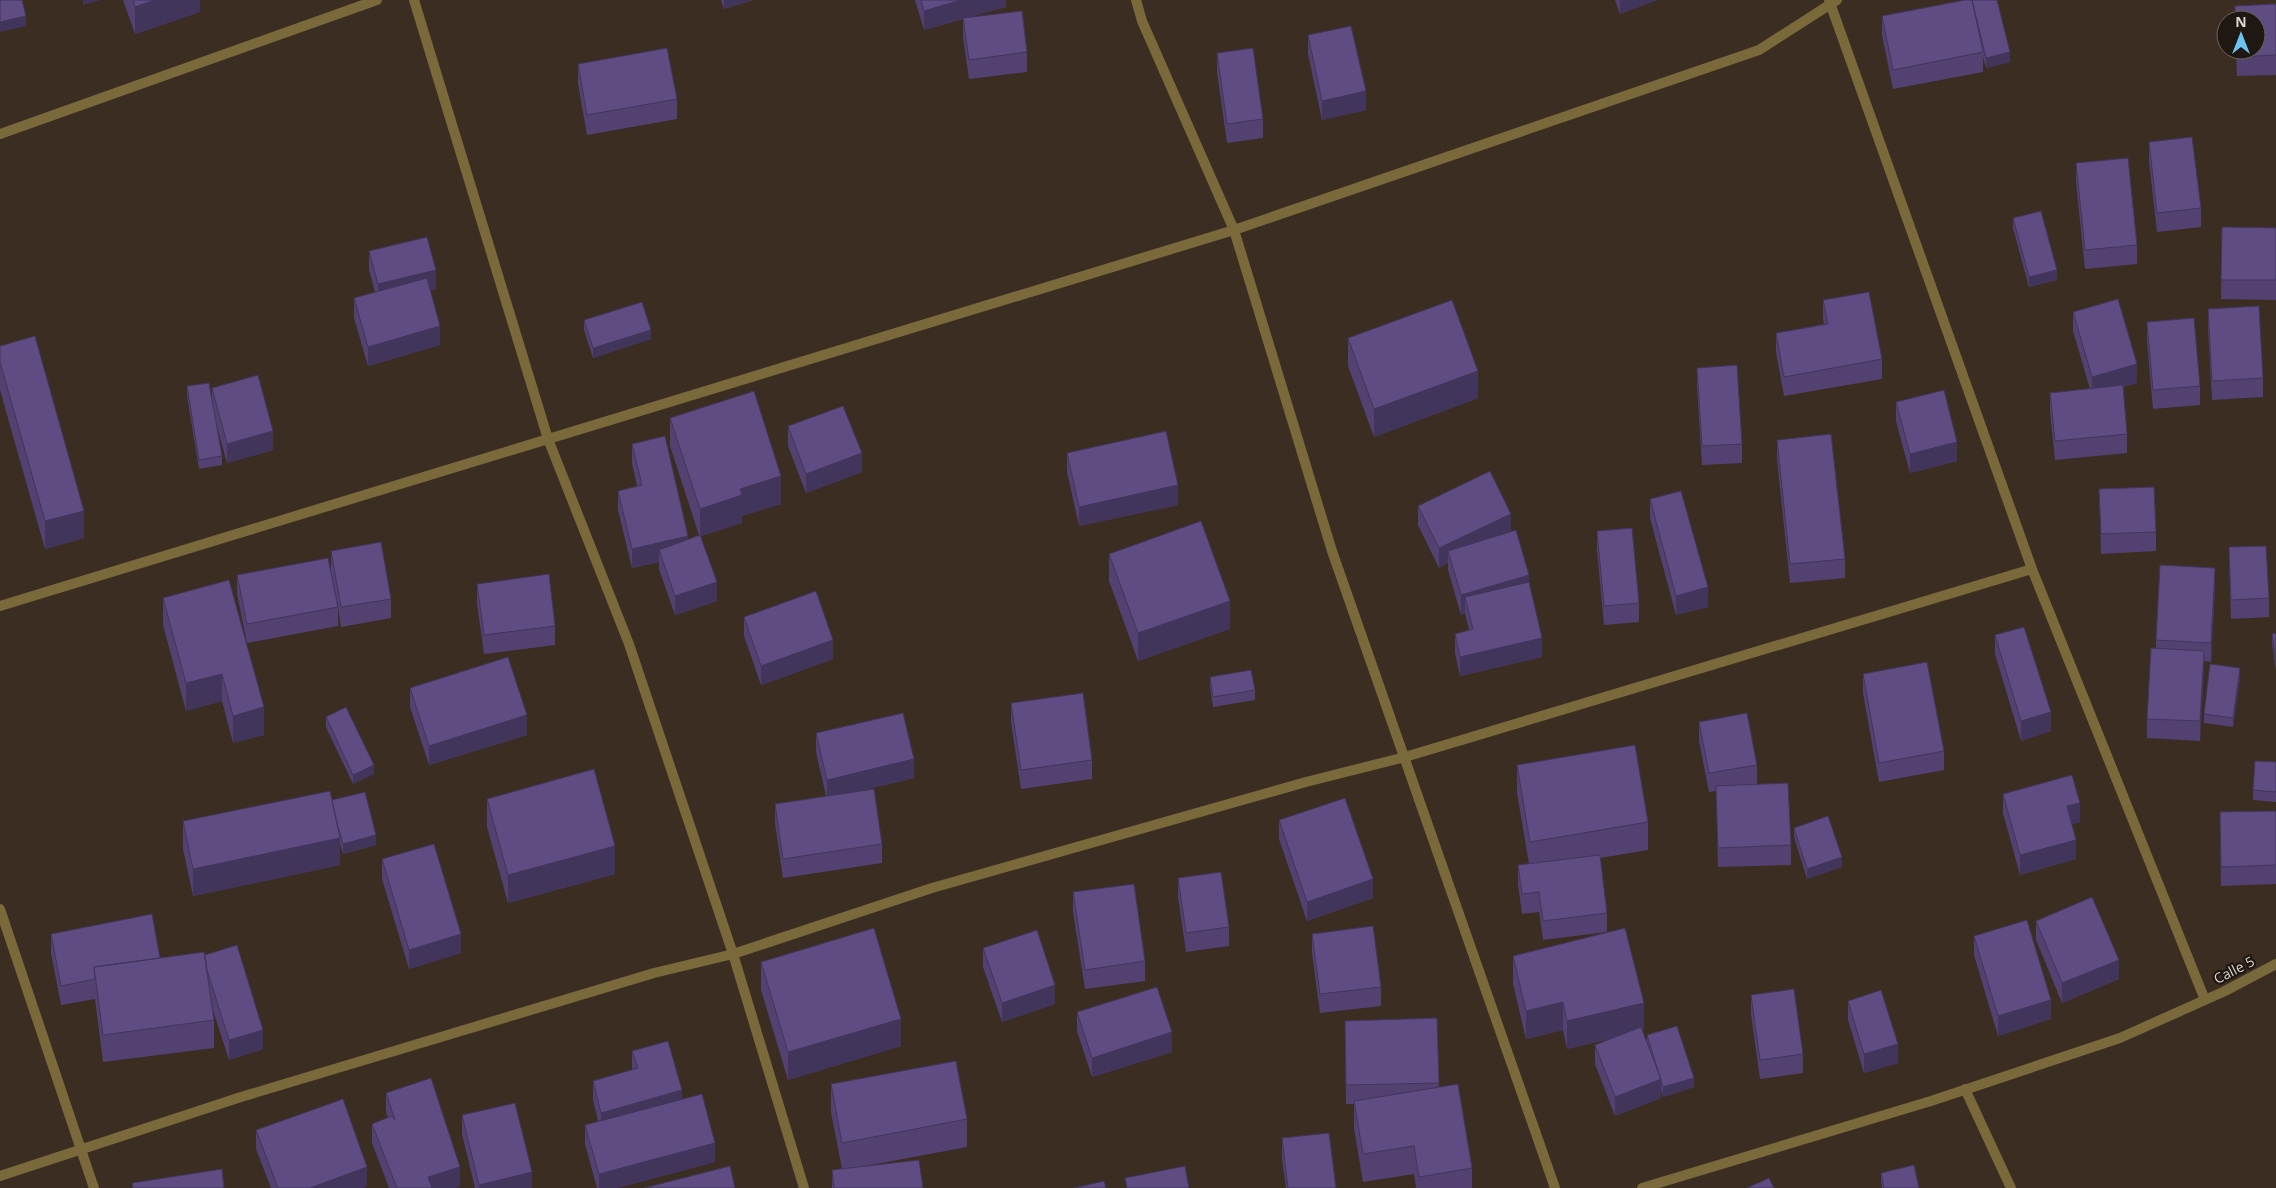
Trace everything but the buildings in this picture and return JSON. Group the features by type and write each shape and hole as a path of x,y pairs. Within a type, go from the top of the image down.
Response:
{"street":[{"path":"0,134 377,0"},
{"path":"414,0 548,439 629,644 732,954 804,1188"},
{"path":"1136,0 1142,20 1234,230 1332,551 1555,1188"},
{"path":"0,606 1234,230 1759,50 1832,1 2032,569 2205,1000"},
{"path":"0,1176 241,1097 645,976 732,954 932,888 1306,782 1405,757 2032,569"},
{"path":"0,909 94,1188"},
{"name":"Calle 5","path":"1642,1188 1965,1089 2120,1038 2205,1000 2276,964"},
{"path":"1965,1089 2011,1188"}]}
